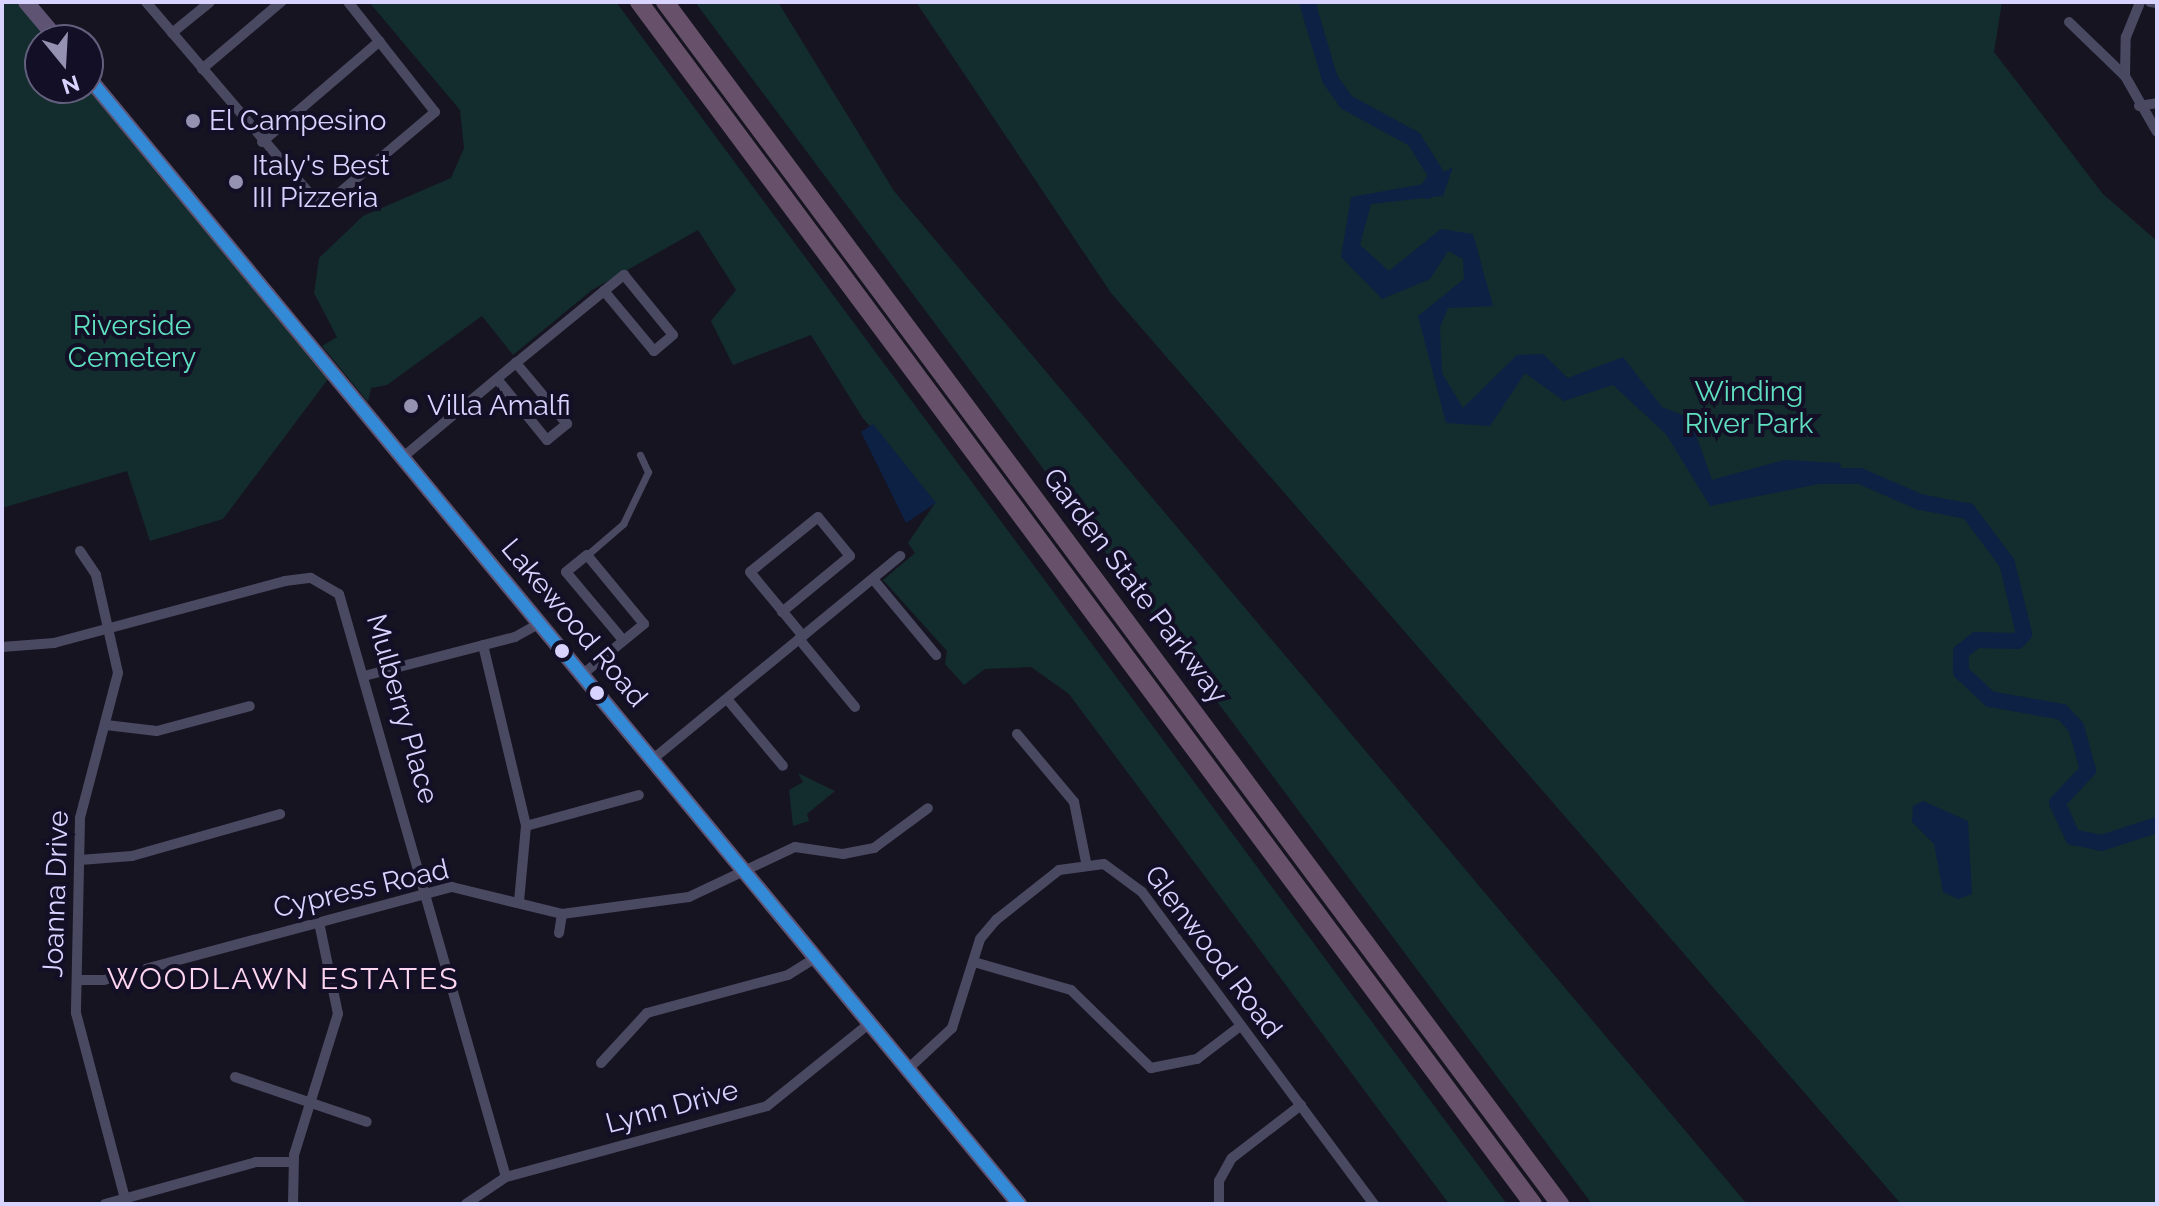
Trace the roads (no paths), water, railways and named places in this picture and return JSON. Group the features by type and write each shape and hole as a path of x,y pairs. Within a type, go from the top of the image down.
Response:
{"highway":[{"name":"Garden State Parkway","path":"637,2 1533,1204"},
{"name":"Garden State Parkway","path":"665,2 1560,1204"}],"main road":[{"path":"26,2 45,24"},
{"name":"Lakewood Road","path":"104,96 1019,1204"}],"street":[{"path":"146,2 262,142 315,200 338,194 434,115 348,2"},
{"path":"172,33 210,2"},
{"path":"202,69 281,2"},
{"path":"2125,76 2126,37 2140,2"},
{"path":"2150,2 2157,3"},
{"path":"2069,22 2125,76 2139,106 2157,132"},
{"path":"262,142 380,41"},
{"path":"2139,106 2157,103"},
{"path":"403,457 516,363 604,291 624,275 673,335 654,351 604,291"},
{"path":"497,379 547,440 567,424 516,363"},
{"path":"623,640 566,572 623,524 648,472 640,455"},
{"path":"782,612 850,556 818,517 750,572 855,707"},
{"name":"Joanna Drive","path":"80,551 96,575 111,627 118,673 106,725 86,781 80,860 76,1013 125,1198"},
{"path":"583,674 644,624 587,555"},
{"path":"653,759 900,556"},
{"name":"Mulberry Place","path":"2,647 111,627 311,578 328,584 349,609 506,1177"},
{"path":"873,579 936,655"},
{"path":"368,675 483,645 540,623"},
{"path":"483,645 526,826 519,902"},
{"path":"727,699 783,766"},
{"path":"106,725 157,731 250,706"},
{"path":"909,1068 952,1028 974,962 996,920 1059,870 1086,862 1074,802 1017,734"},
{"path":"526,826 639,795"},
{"name":"Cypress Road","path":"77,980 104,980 428,891 465,888 562,914 689,897 748,873 795,847 843,854 874,848 928,808"},
{"path":"80,860 132,856 280,814"},
{"name":"Glenwood Road","path":"1086,862 1115,869 1142,892 1239,1027 1374,1204"},
{"path":"559,933 562,914"},
{"path":"293,1204 293,1162 339,1004 319,922"},
{"path":"601,1063 647,1013 788,975 817,957"},
{"path":"974,962 1071,990 1151,1068 1197,1059 1239,1027"},
{"name":"Lynn Drive","path":"466,1204 506,1177 767,1106 871,1022"},
{"path":"235,1077 367,1122"},
{"path":"1219,1204 1219,1181 1232,1158 1301,1105"},
{"path":"105,1204 256,1162 293,1162"}],"water":[{"path":"1453,167 1443,196 1371,204 1360,245 1389,271 1441,229 1473,234 1493,306 1448,308 1440,327 1442,373 1463,408 1517,355 1543,354 1568,378 1623,357 1662,407 1690,418 1712,480 1784,460 1841,463 1838,480 1710,506 1666,434 1613,385 1564,401 1525,373 1490,426 1446,423 1418,316 1464,279 1463,259 1448,251 1430,279 1382,299 1341,257 1351,197 1424,184"},
{"path":"873,424 936,503 906,523 861,432"},
{"path":"1923,801 1968,821 1972,894 1958,899 1943,892 1934,844 1912,822 1913,806"}],"waterway":[{"path":"1307,2 1330,79 1346,102 1414,139 1437,176 1427,191"},
{"path":"1818,476 1860,476 1920,502 1968,511 2007,563 2024,634 2017,641 1976,640 1961,652 1961,672 1990,699 2062,712 2076,727 2088,770 2057,803 2073,837 2101,843 2157,825"}],"place":[{"name":"El Campesino","path":"193,121"},
{"name":"Italy's Best III Pizzeria","path":"236,182"},
{"name":"Villa Amalfi","path":"411,406"}],"district":[{"name":"WOODLAWN ESTATES","path":"283,979"}],"park label":[{"name":"Riverside Cemetery","path":"132,342"},
{"name":"Winding River Park","path":"1749,408"}]}
